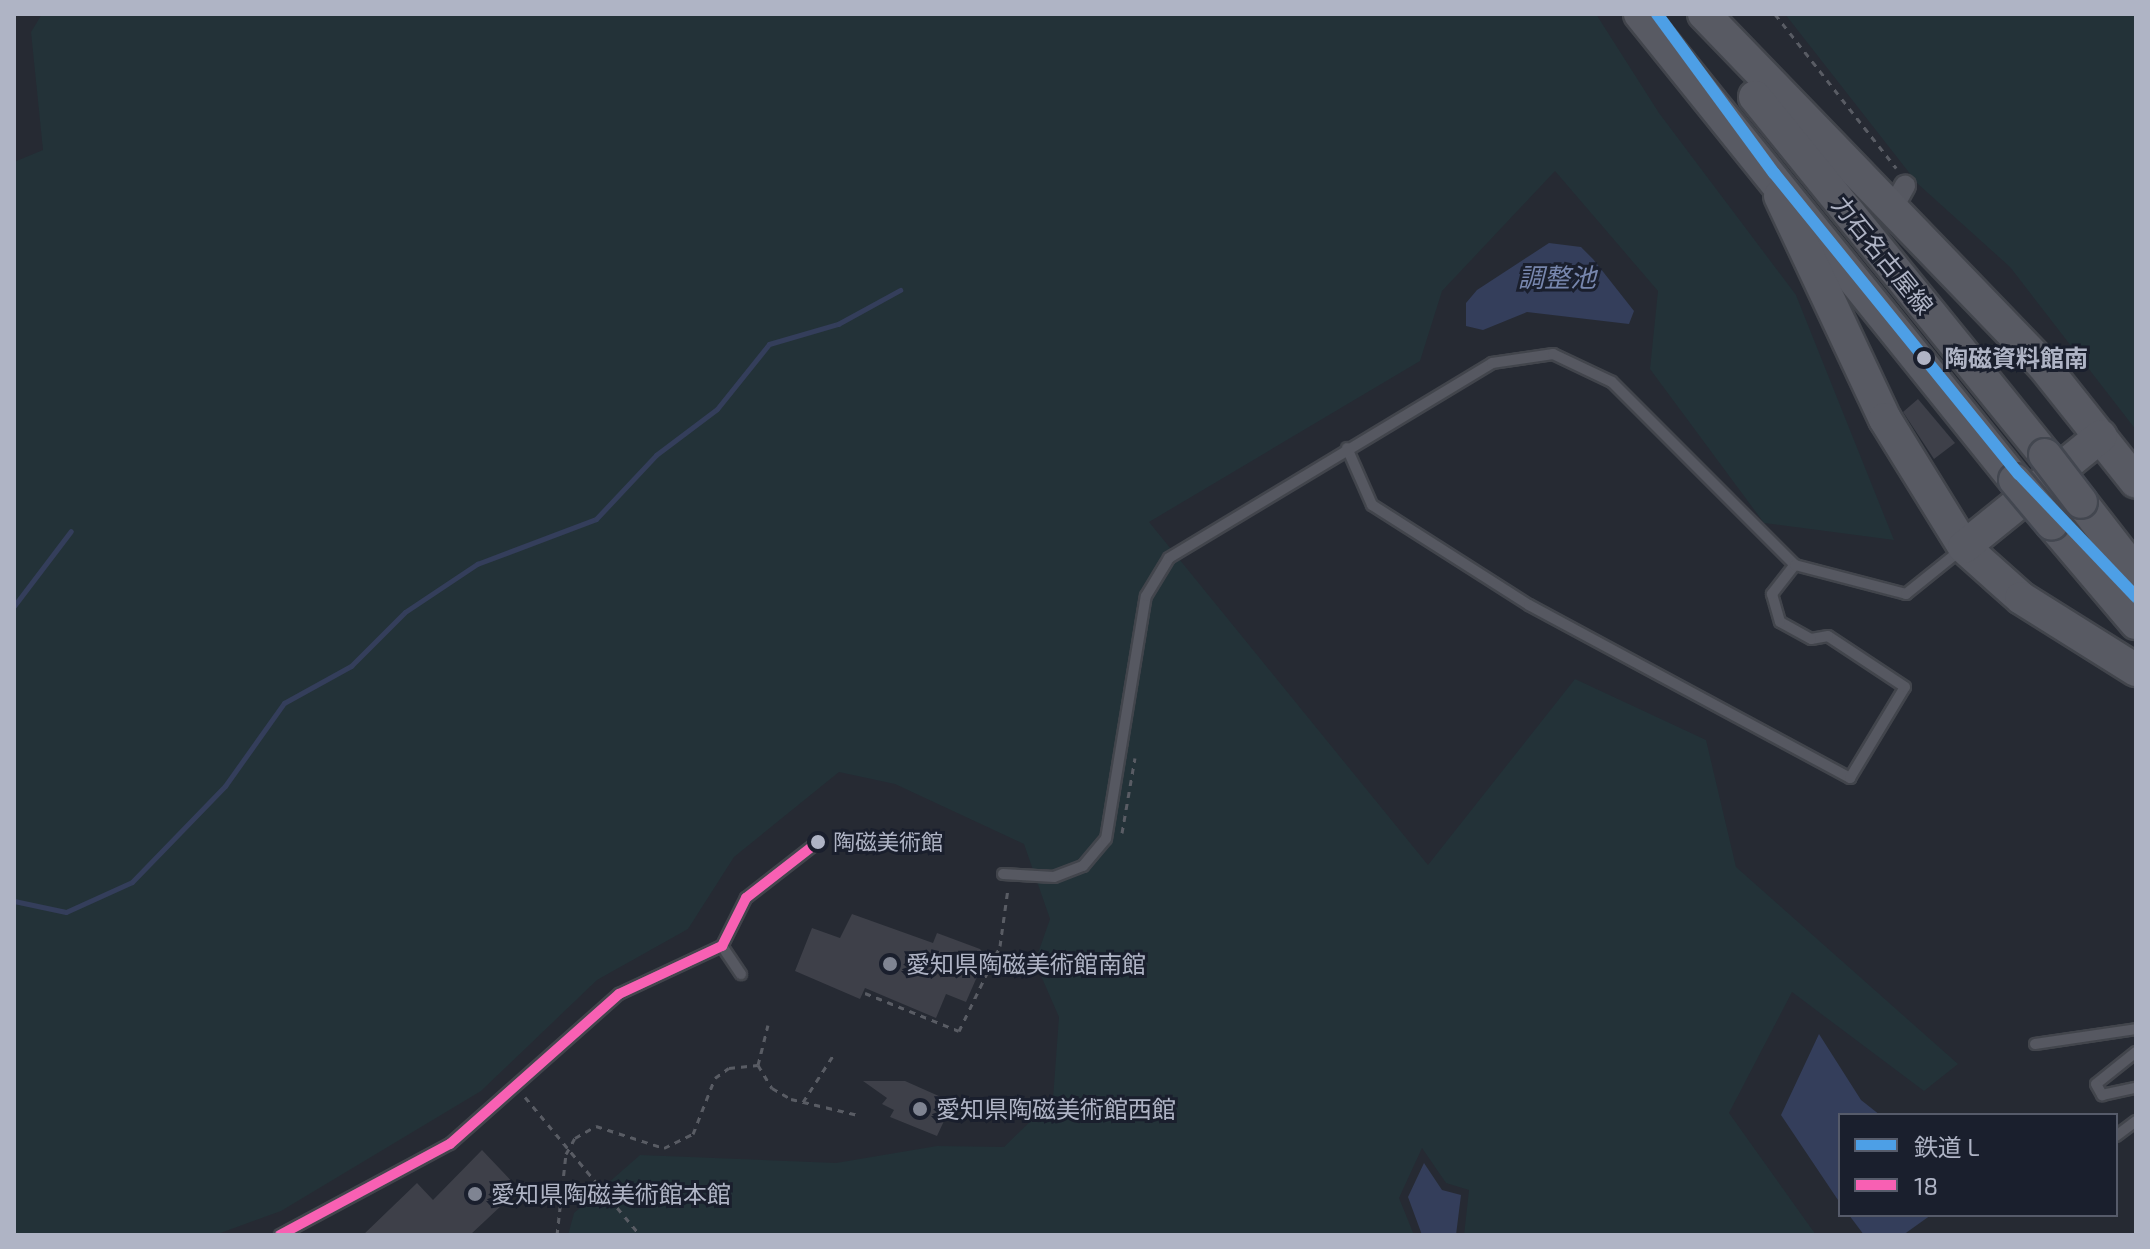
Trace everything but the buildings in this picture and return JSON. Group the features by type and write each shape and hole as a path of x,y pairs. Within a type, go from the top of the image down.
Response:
{"main road":[{"name":"力石名古屋線","path":"1640,14 1780,196 2136,623"},
{"name":"力石名古屋線","path":"1687,14 2045,455 2136,573"},
{"path":"1704,14 1898,199 2043,365 2136,482"},
{"path":"1780,196 1885,419 1964,547 2021,598 2136,670"},
{"path":"1964,547 2101,436"}],"lane":[{"path":"1003,874 1054,877 1083,866 1106,839 1146,596 1169,558 1492,363 1553,354 1612,382 1795,565 1906,594 1964,547"},
{"path":"1347,448 1372,505 1529,605 1850,778 1905,687 1828,636 1811,639 1780,622 1772,594 1795,565"},
{"path":"280,1235 450,1144 619,994 722,946 746,898 818,842"},
{"path":"722,946 741,974"},
{"path":"2035,1044 2136,1029"},
{"path":"2136,1052 2096,1084 2102,1095 2136,1088"},
{"path":"2118,1134 2136,1121"}],"path":[{"path":"1775,14 1898,199"},
{"path":"1117,844 1135,755"},
{"path":"865,993 959,1031 1000,946 1009,887 1022,889"},
{"path":"768,1025 758,1065 772,1088 803,1102 858,1115"},
{"path":"803,1102 834,1054"},
{"path":"557,1235 566,1154 596,1126 664,1148 693,1134 715,1078 729,1068 758,1065"},
{"path":"525,1097 566,1154 640,1235"}],"shaded area":[{"path":"42,14 1596,14 1659,113 1796,295 1894,540 1764,523 1650,369 1658,291 1555,171 1442,291 1420,361 1149,522 1428,865 1575,679 1706,740 1736,867 1958,1064 1924,1091 1792,992 1729,1113 1816,1235 1464,1235 1469,1190 1446,1183 1422,1148 1399,1198 1414,1235 568,1235 574,1213 640,1155 836,1163 937,1146 1004,1147 1053,1099 1059,1017 1035,962 1050,919 1024,844 895,784 839,772 734,857 688,929 597,980 481,1091 281,1211 215,1235 14,1235 14,162 43,150 31,32"},
{"path":"1785,14 2136,14 2136,430 2010,267 1918,184"}],"water":[{"name":"調整池","path":"1549,243 1581,247 1593,259 1634,311 1629,324 1527,312 1483,330 1466,326 1466,303 1477,290"},
{"path":"1819,1034 1861,1100 1877,1113 1838,1113 1838,1200 1781,1115"},
{"path":"1424,1163 1442,1190 1461,1195 1456,1235 1422,1235 1408,1197"},
{"path":"1850,1217 1928,1217 1903,1235 1864,1235"}],"waterway":[{"path":"14,901 66,912 132,882 225,786 284,703 351,666 405,612 477,564 596,519 656,455 717,409 769,344 838,324 900,290"},
{"path":"14,606 71,531"}],"rail line":[{"name":"L","path":"1657,14 1774,173 2019,474 2136,597"}],"transit line":[{"name":"18","path":"280,1235 450,1144 619,994 722,946 746,898 818,842"}],"place":[{"name":"陶磁資料館南","path":"1924,358"},
{"name":"陶磁美術館","path":"818,842"},
{"name":"愛知県陶磁美術館南館","path":"890,964"},
{"name":"愛知県陶磁美術館西館","path":"920,1109"},
{"name":"愛知県陶磁美術館本館","path":"475,1194"}]}
